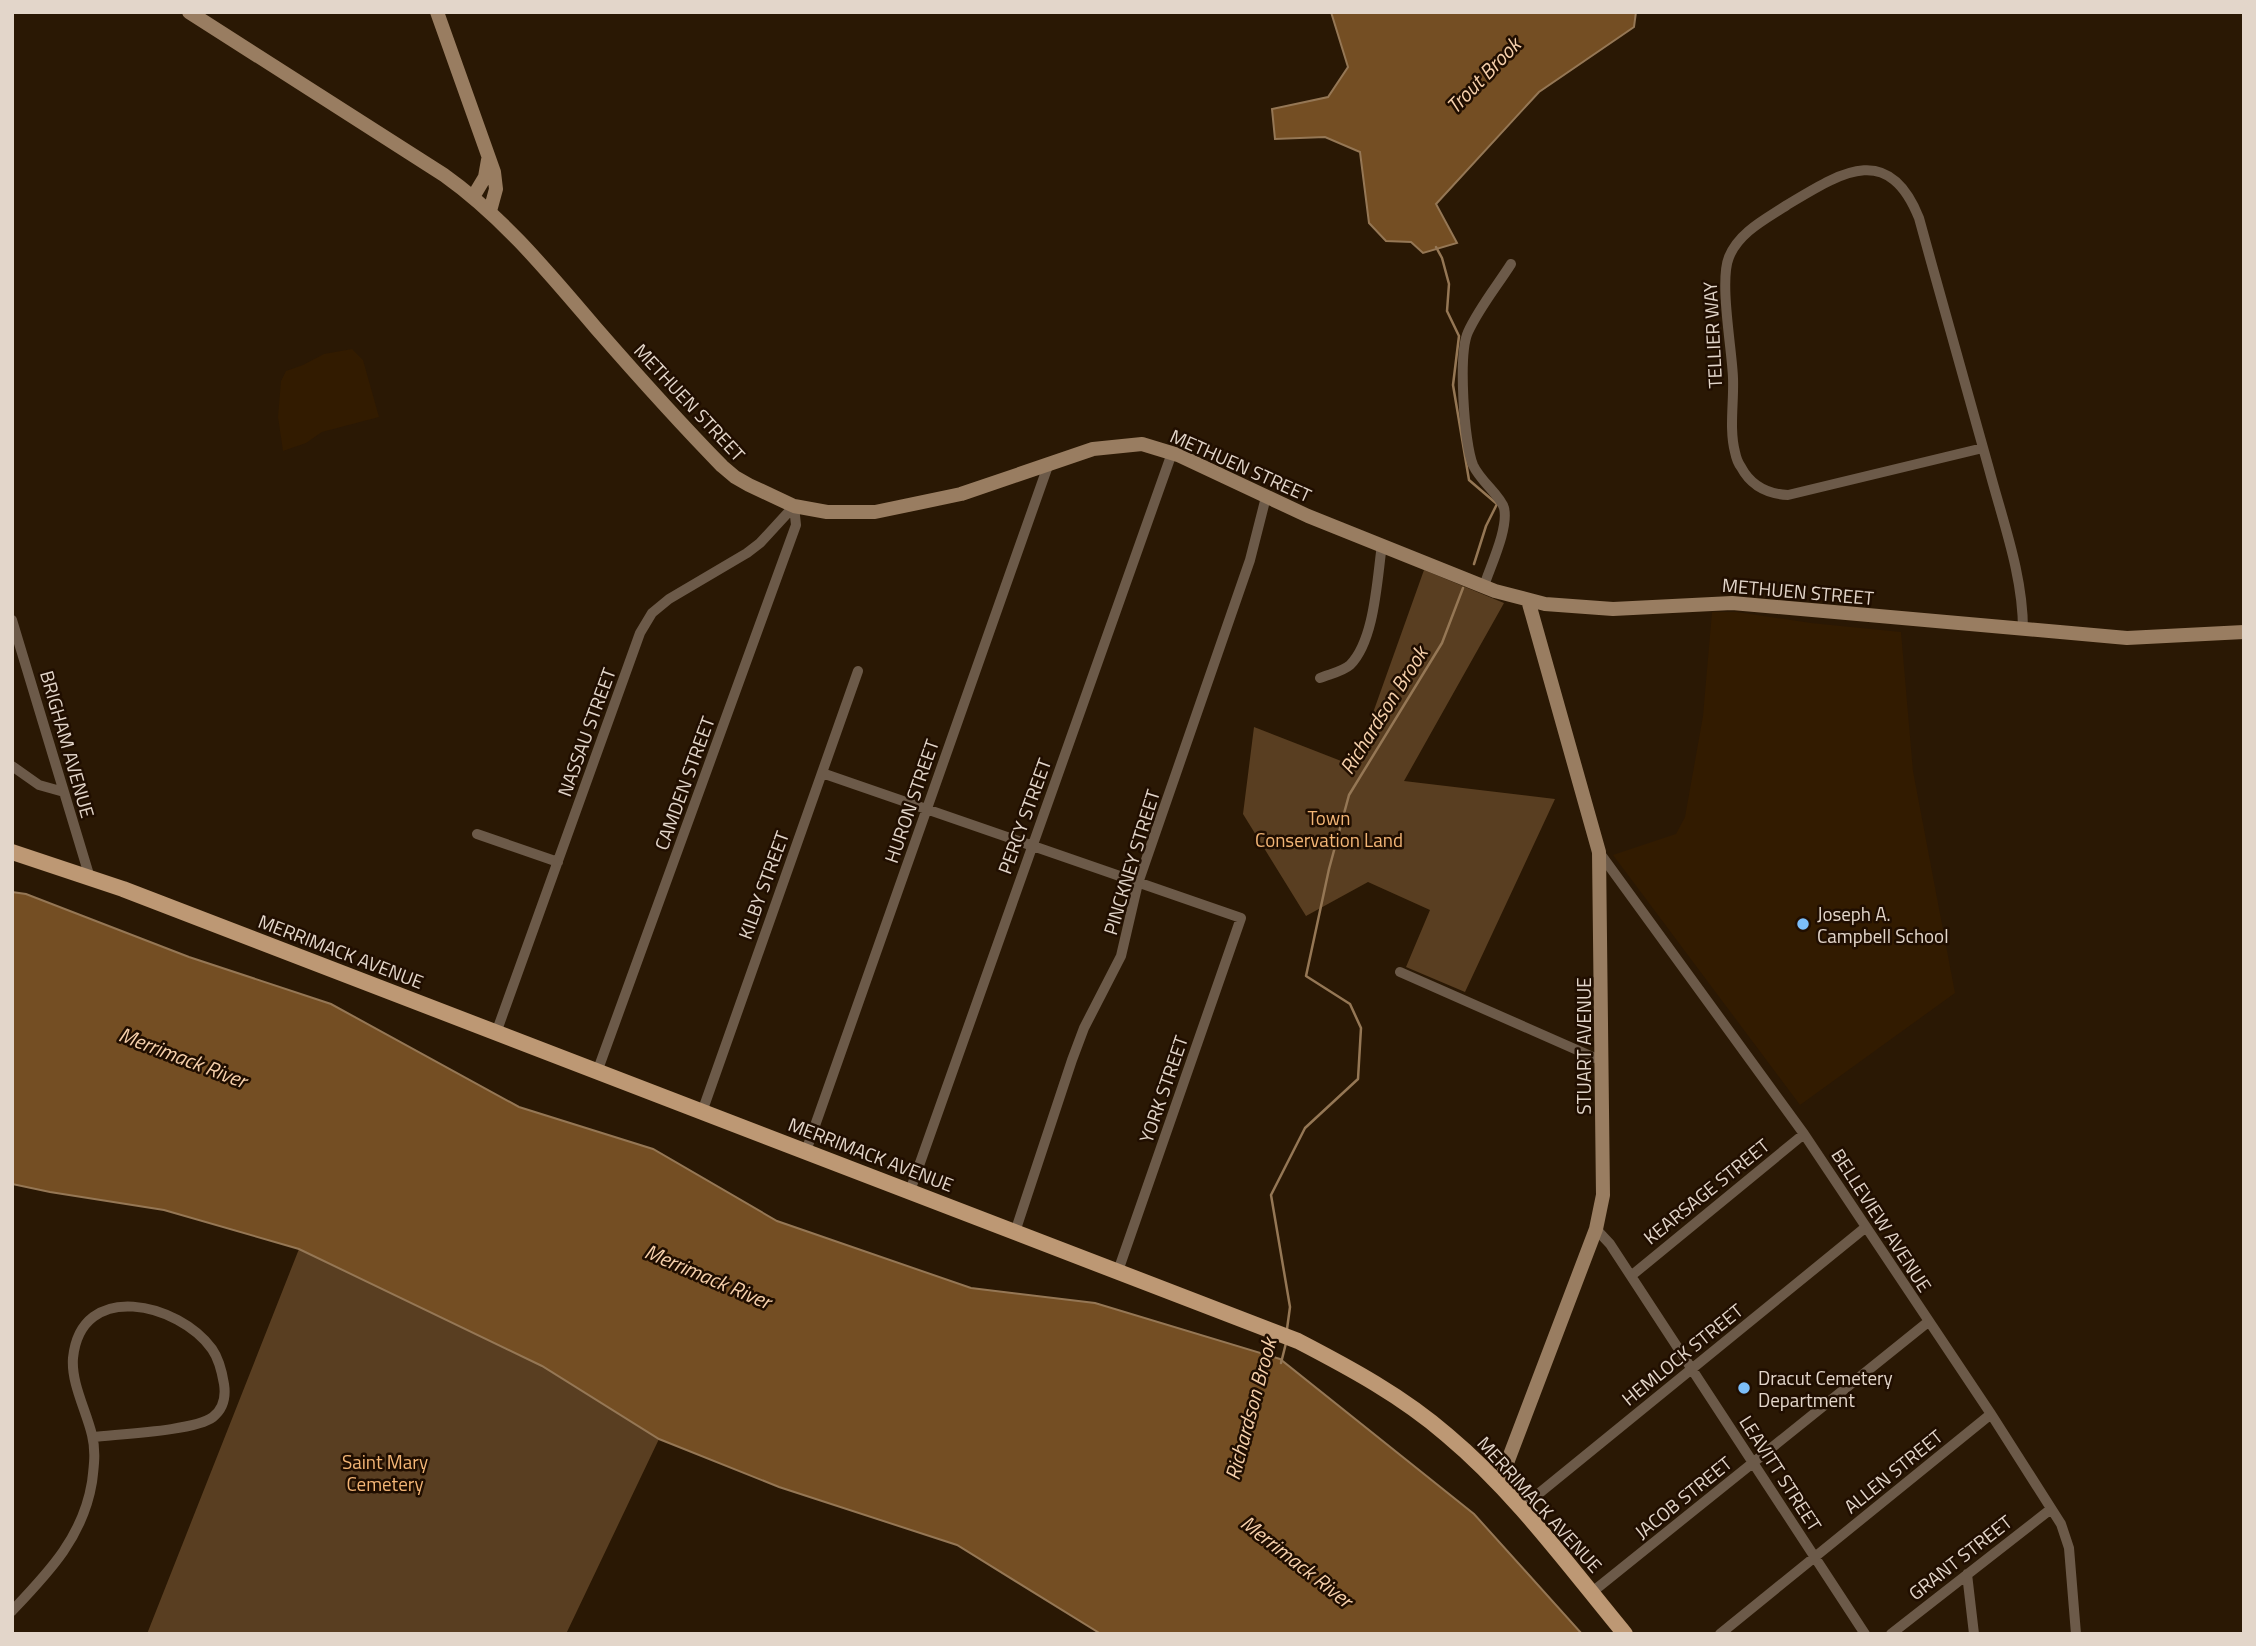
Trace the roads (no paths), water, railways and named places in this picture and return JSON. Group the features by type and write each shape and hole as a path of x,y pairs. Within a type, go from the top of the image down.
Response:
{"main road":[{"name":"MERRIMACK AVENUE","path":"12,852 90,877 1298,1341 1397,1398 1446,1434 1521,1508 1625,1634"}],"street":[{"name":"METHUEN STREET","path":"189,12 433,168 473,197 531,252 617,353 722,466 749,485 794,506 845,513 893,509 961,494 1093,449 1142,444 1172,453 1266,497 1484,586 1528,600 1568,607 1613,609 1732,603 2127,638 2244,632"},
{"path":"438,12 494,172 496,189 489,211"},
{"path":"473,197 485,177 488,160"},
{"name":"TELLIER WAY","path":"1983,448 1788,495 1769,493 1752,482 1740,466 1733,437 1733,377 1726,268 1732,250 1739,240 1758,223 1841,174 1863,169 1888,177 1900,185 1912,199 1919,218 1983,448 2020,586 2023,630"},
{"path":"1484,586 1504,525 1504,508 1472,463 1465,413 1464,353 1467,334 1511,264"},
{"name":"PERCY STREET","path":"910,1191 1172,453"},
{"name":"HURON STREET","path":"806,1152 1049,463"},
{"name":"PINCKNEY STREET","path":"1015,1231 1084,1028 1121,956 1138,883 1250,559 1266,497"},
{"name":"NASSAU STREET","path":"496,1033 640,633 652,613 669,599 747,553 769,534 794,506"},
{"name":"CAMDEN STREET","path":"597,1072 796,525 794,506"},
{"path":"1320,678 1350,664 1366,634 1375,607 1382,545"},
{"name":"STUART AVENUE","path":"1499,1484 1596,1229 1603,1195 1599,852 1528,600"},
{"name":"BRIGHAM AVENUE","path":"12,620 90,877"},
{"name":"KILBY STREET","path":"702,1112 858,671"},
{"path":"12,766 39,785 64,792"},
{"path":"822,772 1138,883"},
{"path":"477,834 558,862"},
{"name":"BELLEVIEW AVENUE","path":"1599,852 1804,1134 1991,1414 2051,1509 2066,1536 2076,1634"},
{"name":"YORK STREET","path":"1118,1271 1241,918 1138,883"},
{"path":"1400,972 1602,1060"},
{"name":"KEARSAGE STREET","path":"1631,1276 1804,1134"},
{"name":"HEMLOCK STREET","path":"1521,1508 1866,1227"},
{"name":"LEAVITT STREET","path":"1596,1229 1610,1244 1865,1634"},
{"path":"12,1611 53,1567 79,1528 88,1503 95,1452 73,1365 78,1339 91,1320 119,1306 144,1307 187,1326 213,1351 222,1372 225,1396 215,1416 194,1425 93,1437"},
{"name":"JACOB STREET","path":"1591,1593 1928,1322"},
{"name":"ALLEN STREET","path":"1720,1634 1991,1414"},
{"name":"GRANT STREET","path":"1891,1634 2051,1509"},
{"path":"1967,1574 1974,1634"}],"water":[{"name":"Trout Brook","path":"1331,12 1636,12 1634,27 1539,92 1436,204 1457,243 1423,253 1411,242 1386,241 1369,223 1360,152 1325,137 1275,139 1272,109 1328,97 1348,67"},
{"name":"Merrimack River","path":"12,892 26,894 189,957 331,1004 519,1107 653,1149 777,1221 971,1288 1095,1303 1280,1359 1474,1514 1582,1634 1101,1634 957,1545 779,1487 659,1439 542,1366 299,1249 164,1210 12,1184"}],"waterway":[{"name":"Richardson Brook","path":"1436,247 1449,284 1447,311 1459,336 1453,385 1469,480 1497,504 1486,526 1474,564"},
{"name":"Richardson Brook","path":"1287,1329 1290,1307 1271,1195 1305,1128 1358,1079 1361,1028 1350,1004 1306,976 1329,869 1349,795 1442,643 1463,588"},
{"name":"Richardson Brook","path":"1281,1363 1286,1343"}],"place":[{"name":"Joseph A. Campbell School","path":"1803,924"},
{"name":"Dracut Cemetery Department","path":"1744,1388"}],"park label":[{"name":"Town Conservation Land","path":"1329,828"},
{"name":"Saint Mary Cemetery","path":"385,1472"}]}
